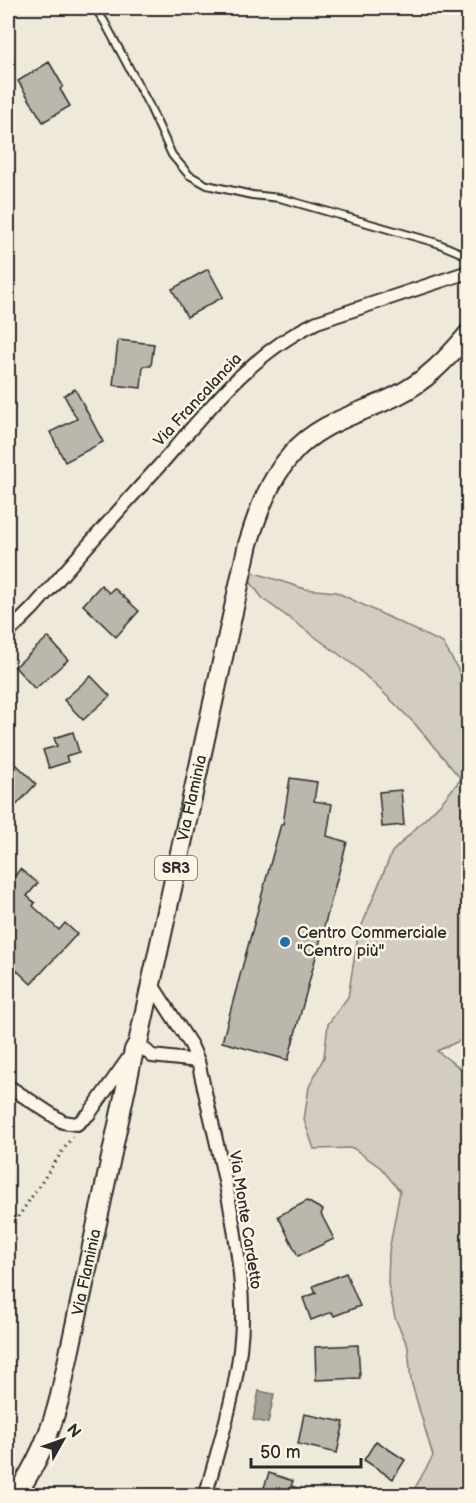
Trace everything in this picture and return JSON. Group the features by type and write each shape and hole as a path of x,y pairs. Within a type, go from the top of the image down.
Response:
{"main road":[{"name":"Via Flaminia","path":"15,1496 31,1473 42,1450 56,1410 248,544 266,493 283,465 309,438 346,417 388,400 416,385 444,362 468,334"}],"street":[{"name":"Via Francalancia","path":"8,633 33,608 219,397 271,349 295,333 328,317 468,272"},
{"name":"Via Monte Cardetto","path":"151,983 191,1045 198,1061 231,1220 242,1308 239,1353 229,1409 207,1490"},
{"path":"145,1011 159,1007 170,1011"},
{"path":"8,1086 63,1122 72,1124 82,1121 89,1114 136,1046 152,1056 198,1061"}],"lane":[{"path":"95,8 150,107 172,155 189,175 207,185 252,195 280,198 437,243 468,256"}],"path":[{"path":"8,1232 82,1121"}],"shaded area":[{"path":"240,568 305,589 336,592 443,643 468,687 468,1037 437,1051 468,1074 468,1495 411,1495 433,1456 411,1381 408,1347 395,1318 388,1284 389,1251 400,1191 381,1168 353,1148 314,1149 304,1120 309,1087 324,1057 328,1024 348,997 358,935 392,852 441,803 461,779 415,724 388,697 355,666 263,599"},
{"path":"259,1391 274,1394 268,1423 253,1420"}],"building":[{"path":"49,62 63,86 60,89 70,106 43,122 18,81"},
{"path":"208,269 223,297 187,317 172,289"},
{"path":"118,340 154,344 151,366 143,366 141,388 113,385"},
{"path":"75,389 103,442 65,462 50,432 77,419 64,395"},
{"path":"101,585 109,593 114,588 139,611 116,637 83,605"},
{"path":"48,637 68,660 35,689 15,667"},
{"path":"91,676 110,696 83,720 64,700"},
{"path":"73,732 79,752 66,756 68,762 49,768 43,750 57,746 54,738"},
{"path":"16,764 36,784 8,814 8,773"},
{"name":"Centro Commerciale \"Centro più\"","path":"290,778 317,782 314,801 332,804 327,836 347,842 288,1060 222,1042 281,824 283,824"},
{"path":"401,790 404,825 382,827 379,792"},
{"path":"20,869 38,883 27,896 35,903 33,906 59,930 65,923 77,934 31,984 8,962 8,885"},
{"path":"307,1201 323,1210 321,1214 334,1239 298,1256 278,1216"},
{"path":"346,1273 360,1306 334,1316 332,1312 311,1320 303,1298 316,1293 313,1286"},
{"path":"358,1345 360,1378 316,1380 315,1347"},
{"path":"304,1414 344,1422 337,1453 298,1444"},
{"path":"376,1441 405,1460 393,1479 364,1460"},
{"path":"269,1473 293,1481 291,1486 313,1493 313,1496 261,1496"}],"place":[{"name":"Centro Commerciale \"Centro più\"","path":"285,942"}]}
